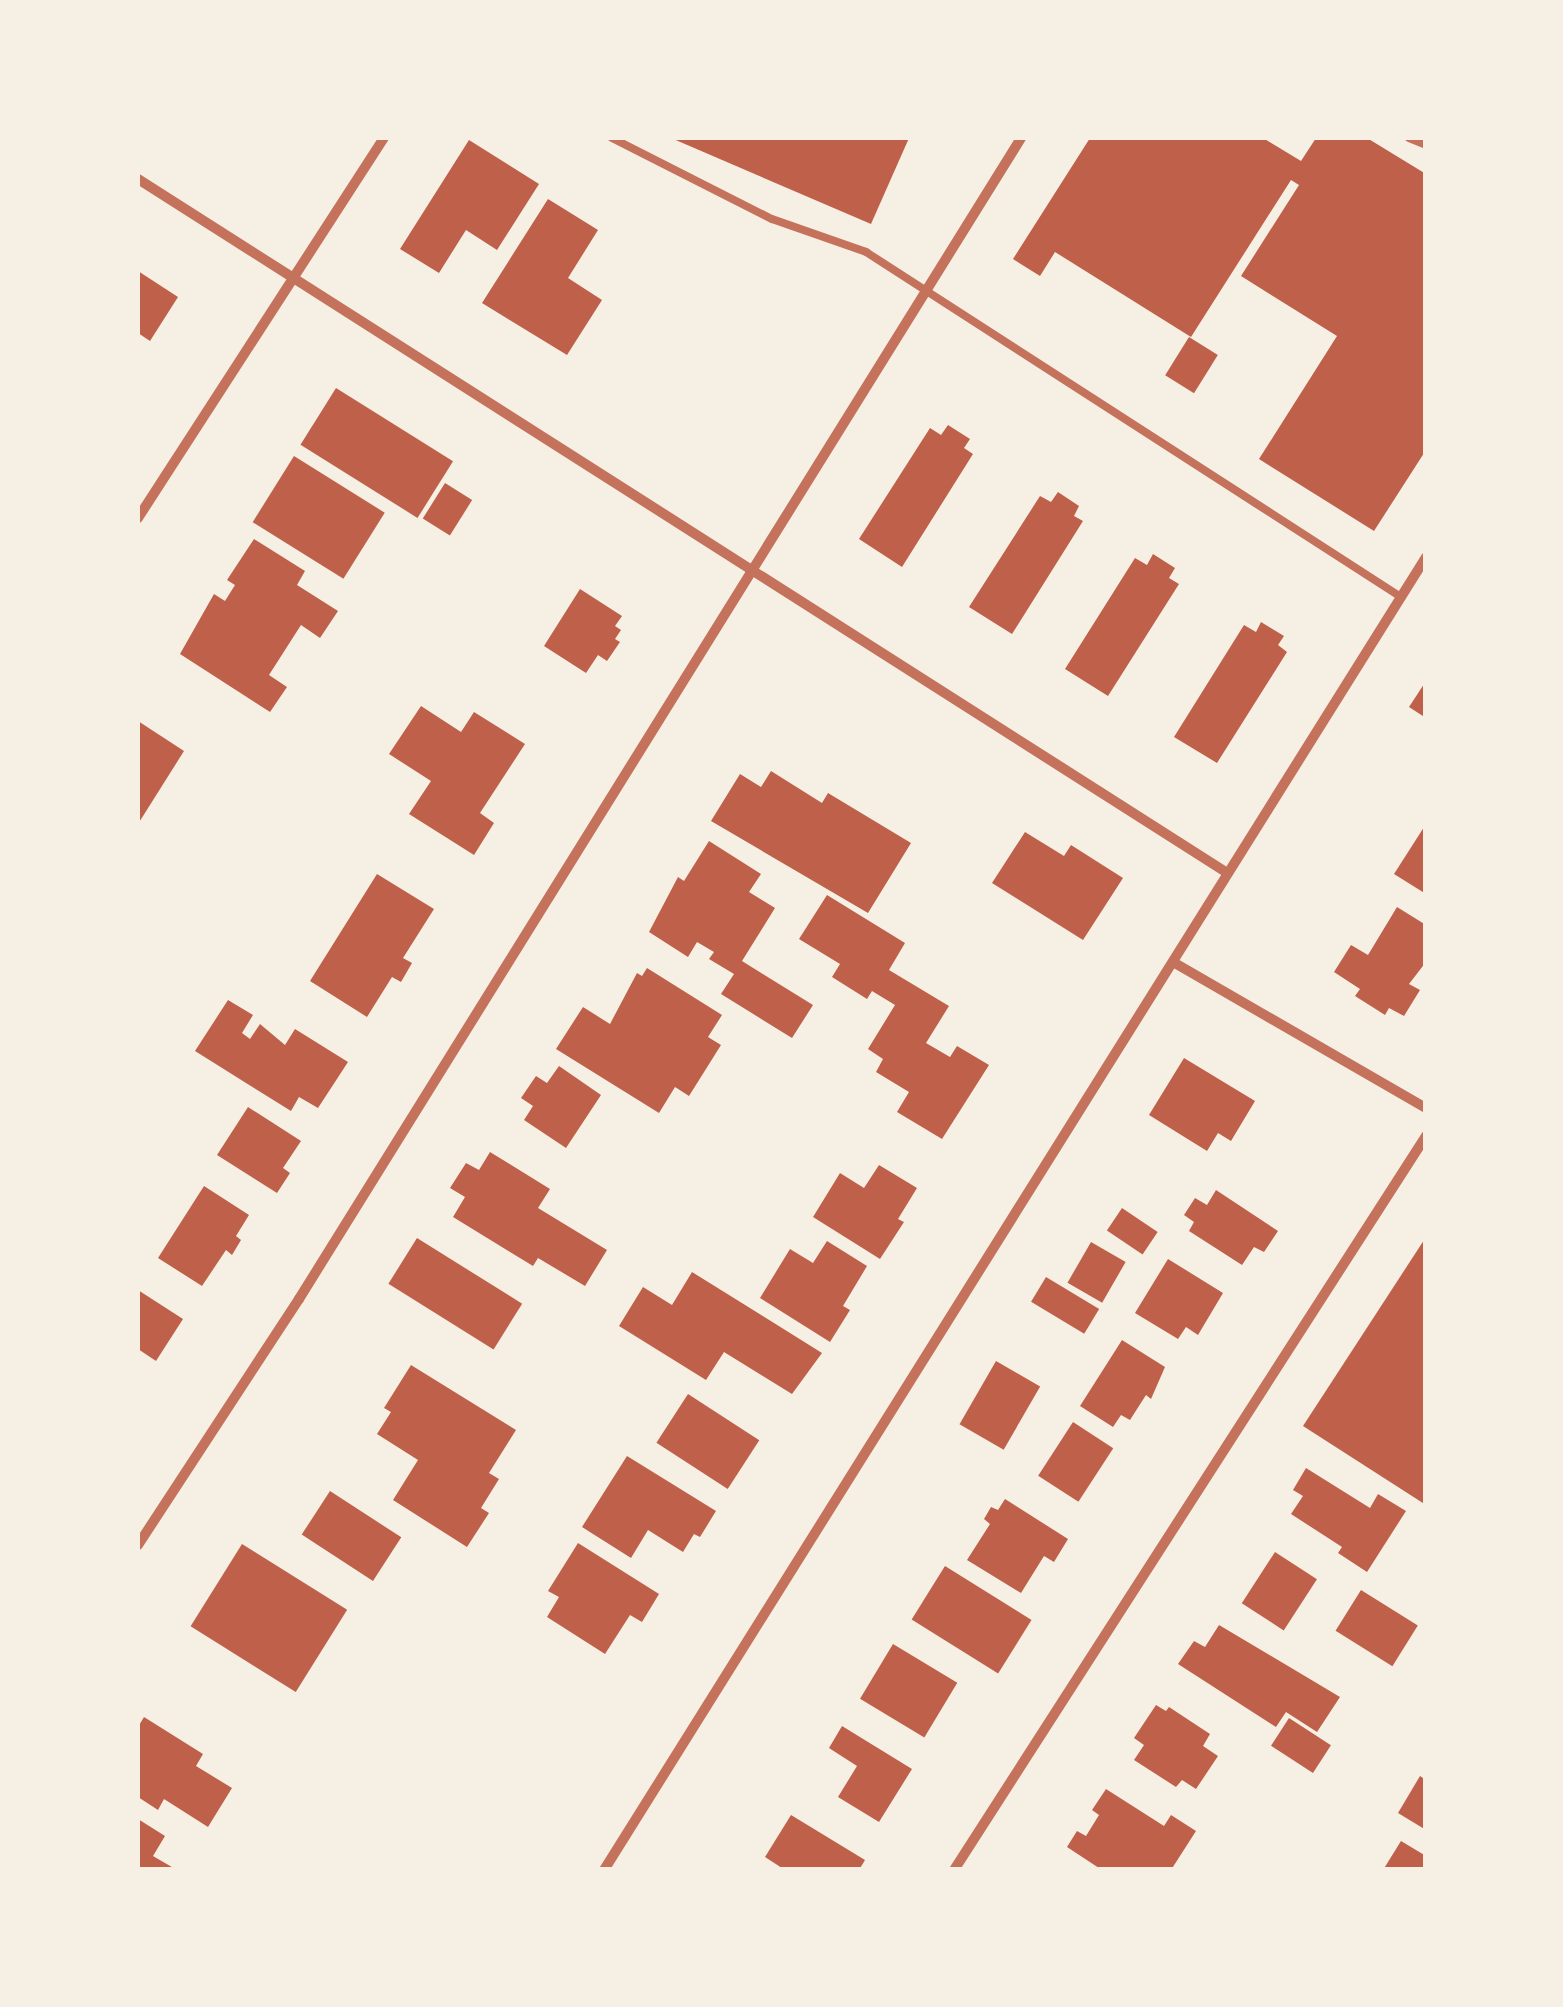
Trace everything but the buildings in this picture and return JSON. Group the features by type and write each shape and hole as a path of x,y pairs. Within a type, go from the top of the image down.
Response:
{"street":[{"path":"138,518 384,138"},
{"path":"138,1545 298,1299 1021,138"},
{"path":"138,180 1226,872"},
{"path":"604,1870 1426,558"},
{"path":"1173,962 1426,1108"},
{"path":"954,1870 1426,1136"}],"lane":[{"path":"612,138 772,219 866,252 1401,597"},
{"path":"1409,138 1426,144"}]}
